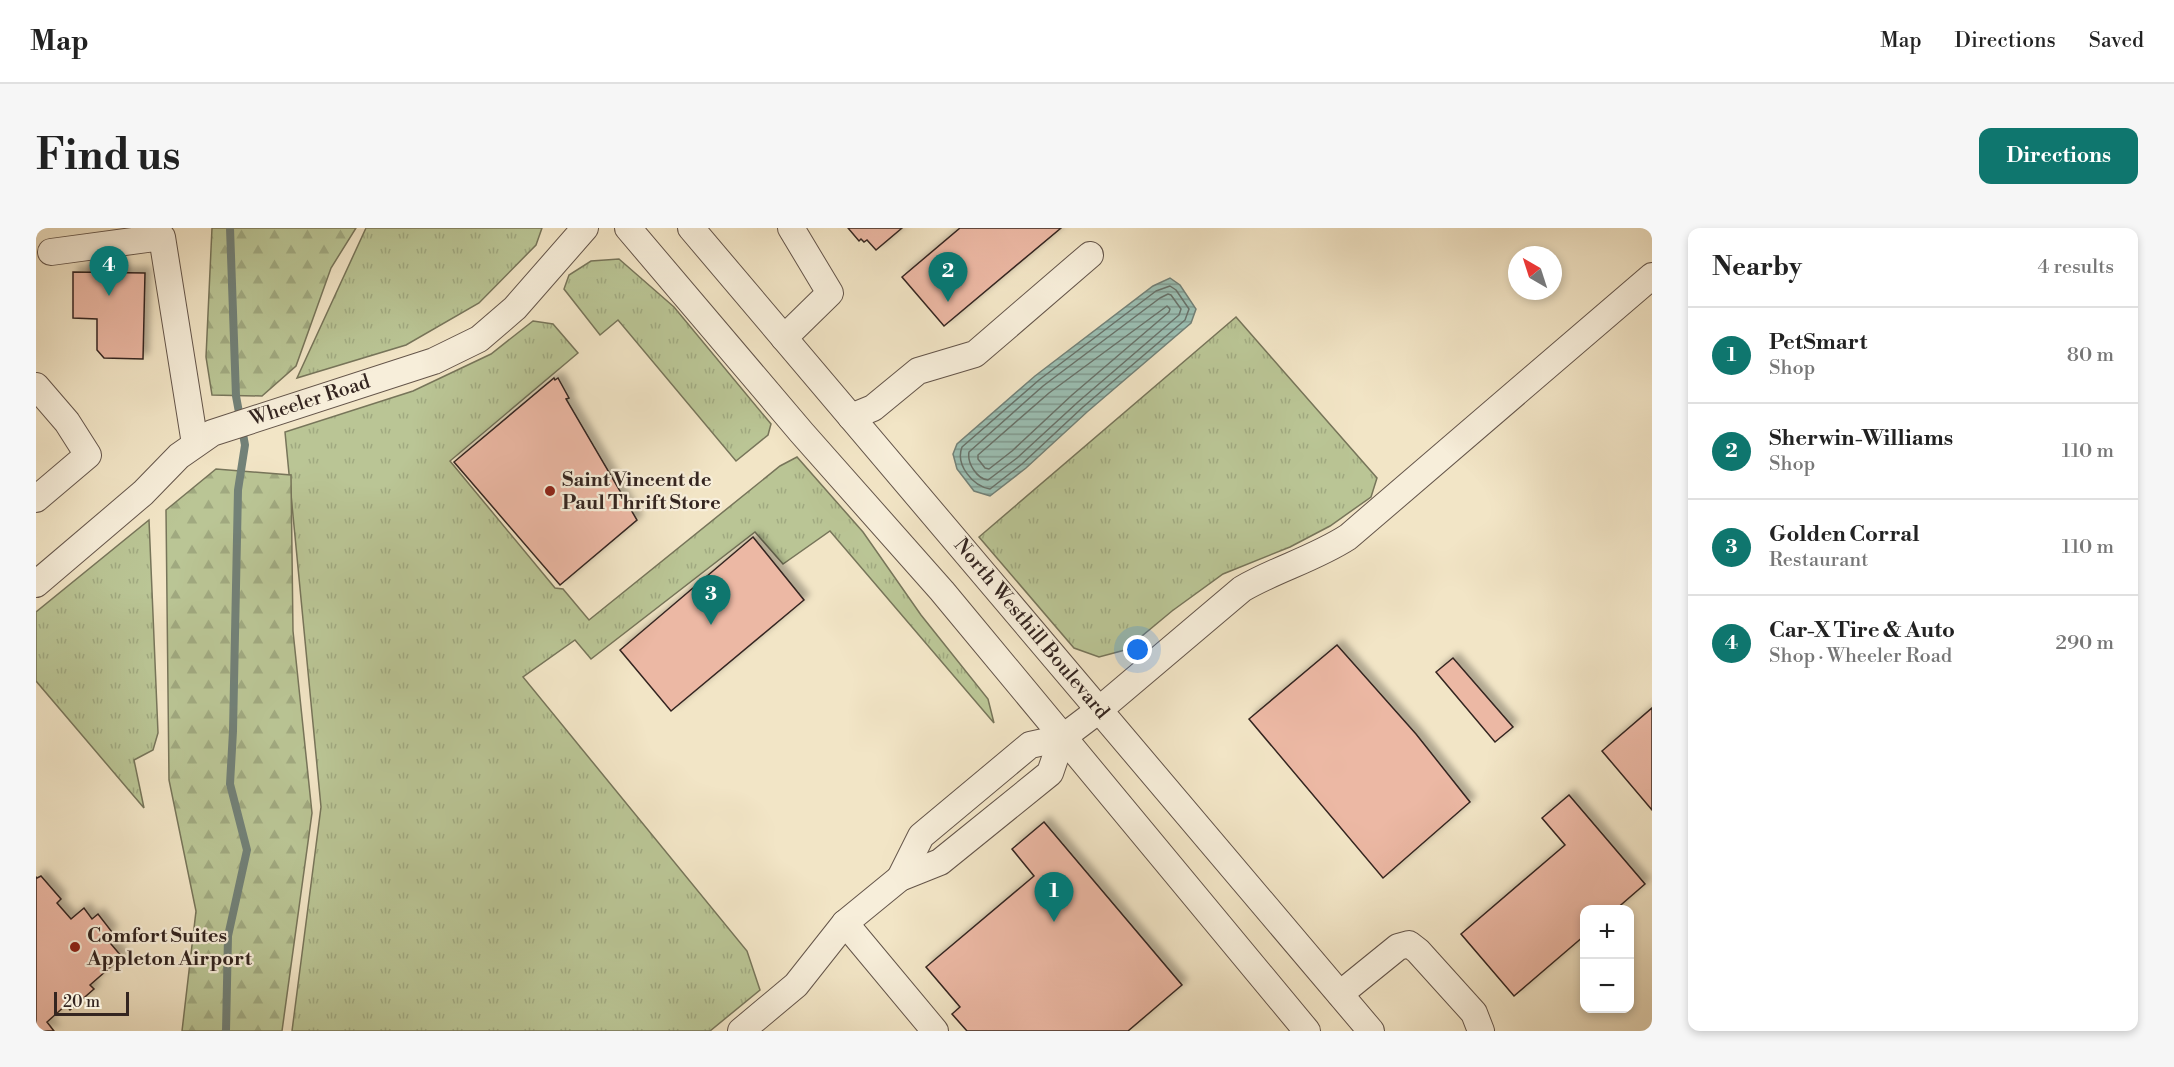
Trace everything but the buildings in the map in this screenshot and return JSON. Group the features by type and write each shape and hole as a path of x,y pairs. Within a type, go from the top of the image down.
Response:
{"street":[{"name":"Wheeler Road","path":"36,584 143,493 179,456 203,439 267,415 434,362 479,339 515,308 585,228"},
{"path":"628,228 802,433 942,591 1307,1031"},
{"name":"North Westhill Boulevard","path":"691,228 1371,1031"},
{"path":"784,338 830,293 791,228"},
{"path":"51,252 162,237 203,439"},
{"path":"851,417 873,408 918,371 975,354 1090,255"},
{"path":"900,878 921,836 1030,745 1062,738 1099,710 1242,590 1256,581 1331,548 1363,525 1652,276"},
{"path":"36,386 67,422 88,455 36,499"},
{"path":"741,1031 796,985 845,923 900,878 940,862 1050,773 1062,738"},
{"path":"845,923 935,1031"},
{"path":"1340,994 1398,947 1409,944 1474,1013 1481,1031"}],"green space":[{"path":"212,228 356,228 331,268 296,366 262,396 212,395 206,357"},
{"path":"366,228 542,228 536,245 479,303 406,345 297,378"},
{"path":"619,259 674,307 771,424 768,435 736,461 618,320 600,335 564,289 569,275 591,261"},
{"path":"1236,317 1377,478 1371,497 1330,526 1290,547 1223,574 1172,611 1125,650 1099,657 1074,648 979,537"},
{"path":"533,321 553,324 578,353 450,461 555,588 563,589 589,620 780,466 797,457 863,532 921,615 988,699 994,723 830,531 783,564 755,532 591,659 575,640 523,677 747,951 760,990 710,1031 292,1031 321,807 285,432 413,391 491,354"},
{"path":"216,469 291,475 293,631 312,813 282,1031 182,1031 196,911 169,780 166,510"},
{"path":"149,520 158,733 153,750 134,760 144,808 36,681 36,612"}],"water":[{"path":"1170,278 1180,285 1196,309 1191,323 1026,468 990,496 974,491 957,469 953,454 957,444 1035,376 1153,286"}],"waterway":[{"path":"226,1031 228,936 247,850 230,784 238,490 245,445 236,396 230,228"}],"place":[{"name":"Car-X Tire & Auto","path":"109,296"},
{"name":"Sherwin-Williams","path":"948,302"},
{"name":"Saint Vincent de Paul Thrift Store","path":"550,491"},
{"name":"Golden Corral","path":"711,625"},
{"name":"PetSmart","path":"1054,922"},
{"name":"Comfort Suites Appleton Airport","path":"75,947"}]}
